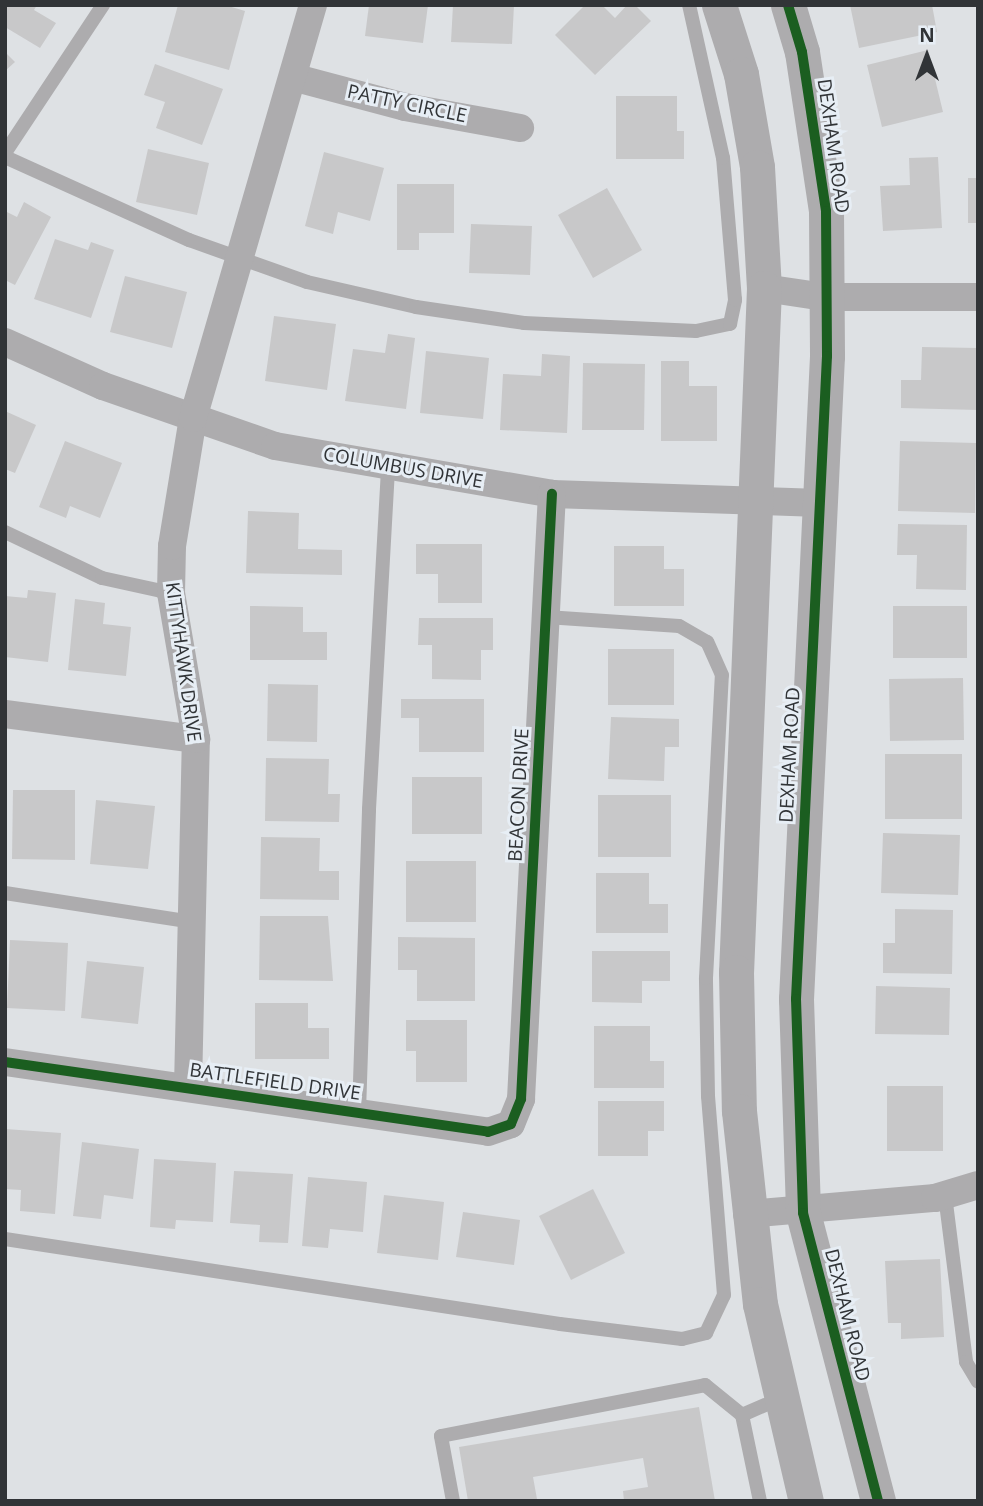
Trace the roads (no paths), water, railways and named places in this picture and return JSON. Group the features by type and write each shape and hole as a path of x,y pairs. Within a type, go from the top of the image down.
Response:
{"street":[{"name":"KITTYHAWK DRIVE","path":"188,1087 196,739 172,593 172,546 193,418 296,78 313,5"},
{"path":"719,5 741,74 757,167 764,288 758,498 736,972 739,1111 747,1214 779,1399 806,1501"},
{"name":"DEXHAM ROAD","path":"788,5 802,52 826,211 820,503 796,999 803,1213 878,1501"},
{"name":"PATTY CIRCLE","path":"296,78 405,107 520,128"},
{"path":"764,288 825,297 978,297"},
{"name":"COLUMBUS DRIVE","path":"5,342 103,386 275,446 552,494 758,498 820,503"},
{"name":"BEACON DRIVE","path":"521,1099 552,494"},
{"path":"5,714 196,739"},
{"name":"BATTLEFIELD DRIVE","path":"5,1062 488,1132 511,1124 521,1099"},
{"path":"747,1214 803,1213 945,1195 978,1185"}],"lane":[{"path":"103,5 5,155 189,240 307,282 416,307 524,323 696,331 730,324 733,253 723,158 689,5"},
{"path":"359,1112 369,809 388,466"},
{"path":"5,533 102,578 172,593"},
{"path":"5,1239 560,1324 682,1339 706,1333 724,1295 708,1109 706,978 722,675 706,642 680,626 546,617"},
{"path":"5,893 192,922"},
{"path":"945,1195 966,1362 978,1382"},
{"path":"453,1501 441,1436 705,1385 742,1415 760,1501"},
{"path":"742,1415 779,1399"}]}
